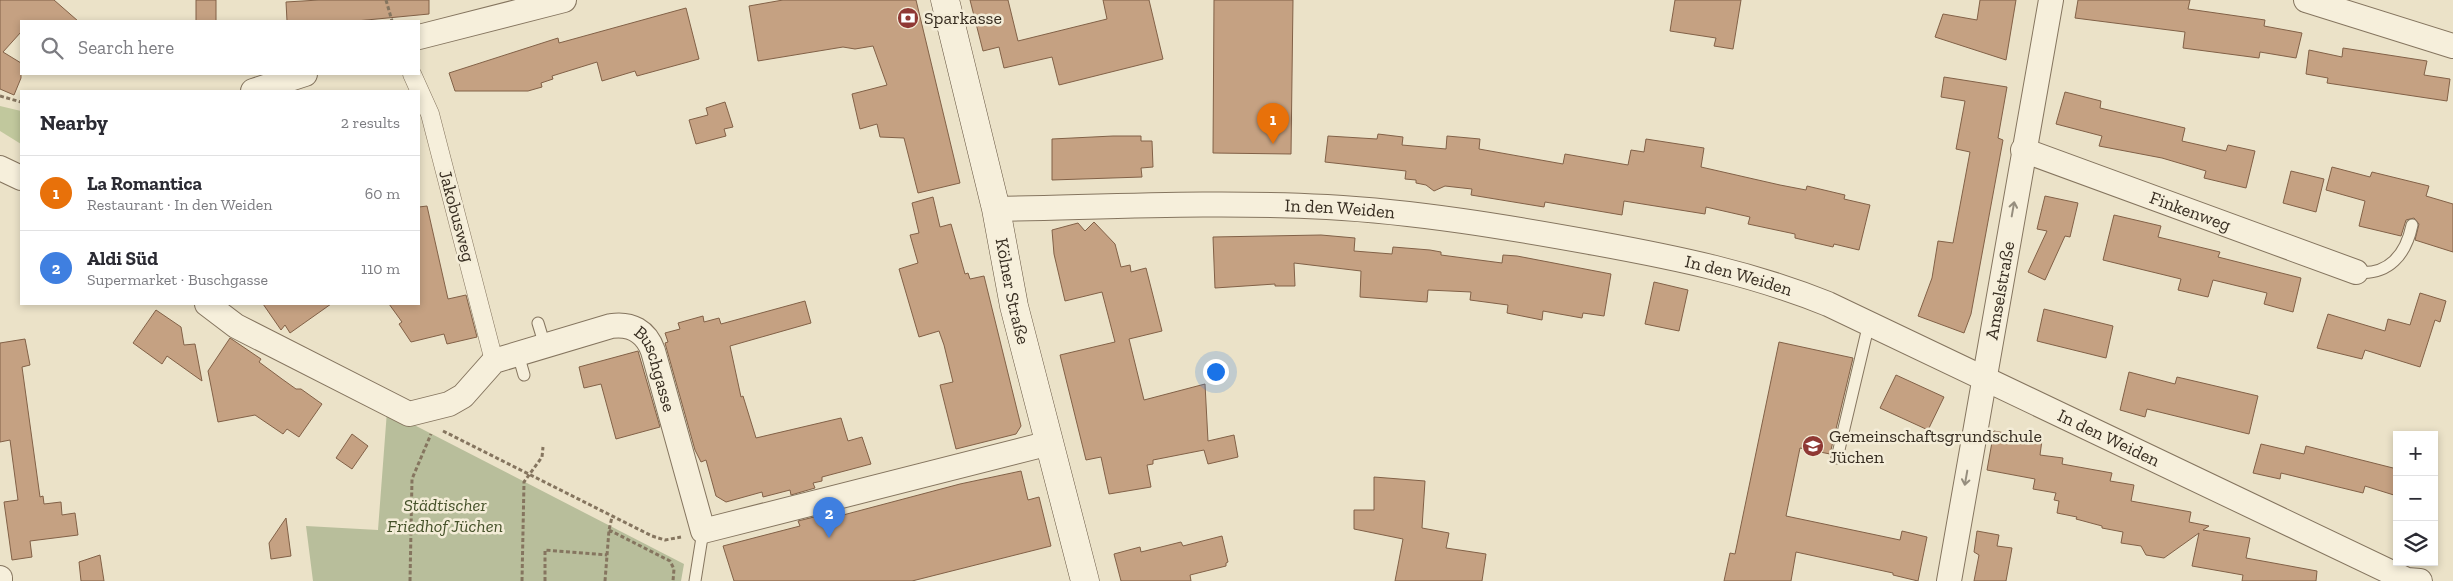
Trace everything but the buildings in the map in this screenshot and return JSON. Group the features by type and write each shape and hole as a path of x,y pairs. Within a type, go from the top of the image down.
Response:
{"main road":[{"name":"Kölner Straße","path":"946,0 996,209 1014,306 1085,581"}],"street":[{"path":"420,37 564,0"},
{"name":"Amselstraße","path":"1948,581 2050,0"},
{"path":"2314,1 2453,46"},
{"path":"256,90 302,75"},
{"name":"Jakobusweg","path":"412,75 419,90"},
{"name":"Jakobusweg","path":"420,92 430,114 494,361"},
{"name":"Finkenweg","path":"2023,150 2356,272"},
{"path":"0,168 20,178"},
{"name":"In den Weiden","path":"996,209 1297,206 1384,212 1477,224 1710,265 1787,288 1869,323 2407,580 2420,581"},
{"path":"208,305 236,326 409,414 449,404 463,396 494,361"},
{"name":"Buschgasse","path":"494,361 521,365 545,346 617,325 636,329 647,338 653,351 703,531"},
{"path":"703,531 1050,443"}],"lane":[{"path":"2356,272 2376,272 2393,264 2403,252 2412,225"},
{"path":"538,323 545,346"},
{"path":"1837,458 1869,323"},
{"path":"695,581 703,531"}],"path":[{"path":"386,0 392,20"},
{"path":"0,96 20,102"},
{"path":"410,581 412,479 434,426 661,540 703,531"},
{"path":"522,581 524,482 542,457 543,447"},
{"path":"605,581 609,530 612,517"},
{"path":"609,530 670,562 674,569 673,581"},
{"path":"545,581 545,550 607,555"}],"green space":[{"path":"0,106 20,111 20,143 0,131"},
{"name":"Städtischer Friedhof Jüchen","path":"387,411 684,564 681,581 313,581 306,526 378,530"}],"place":[{"name":"Sparkasse","path":"908,18"},
{"name":"La Romantica","path":"1273,144"},
{"name":"Gemeinschaftsgrundschule Jüchen","path":"1813,446"},
{"name":"Aldi Süd","path":"829,538"}]}
